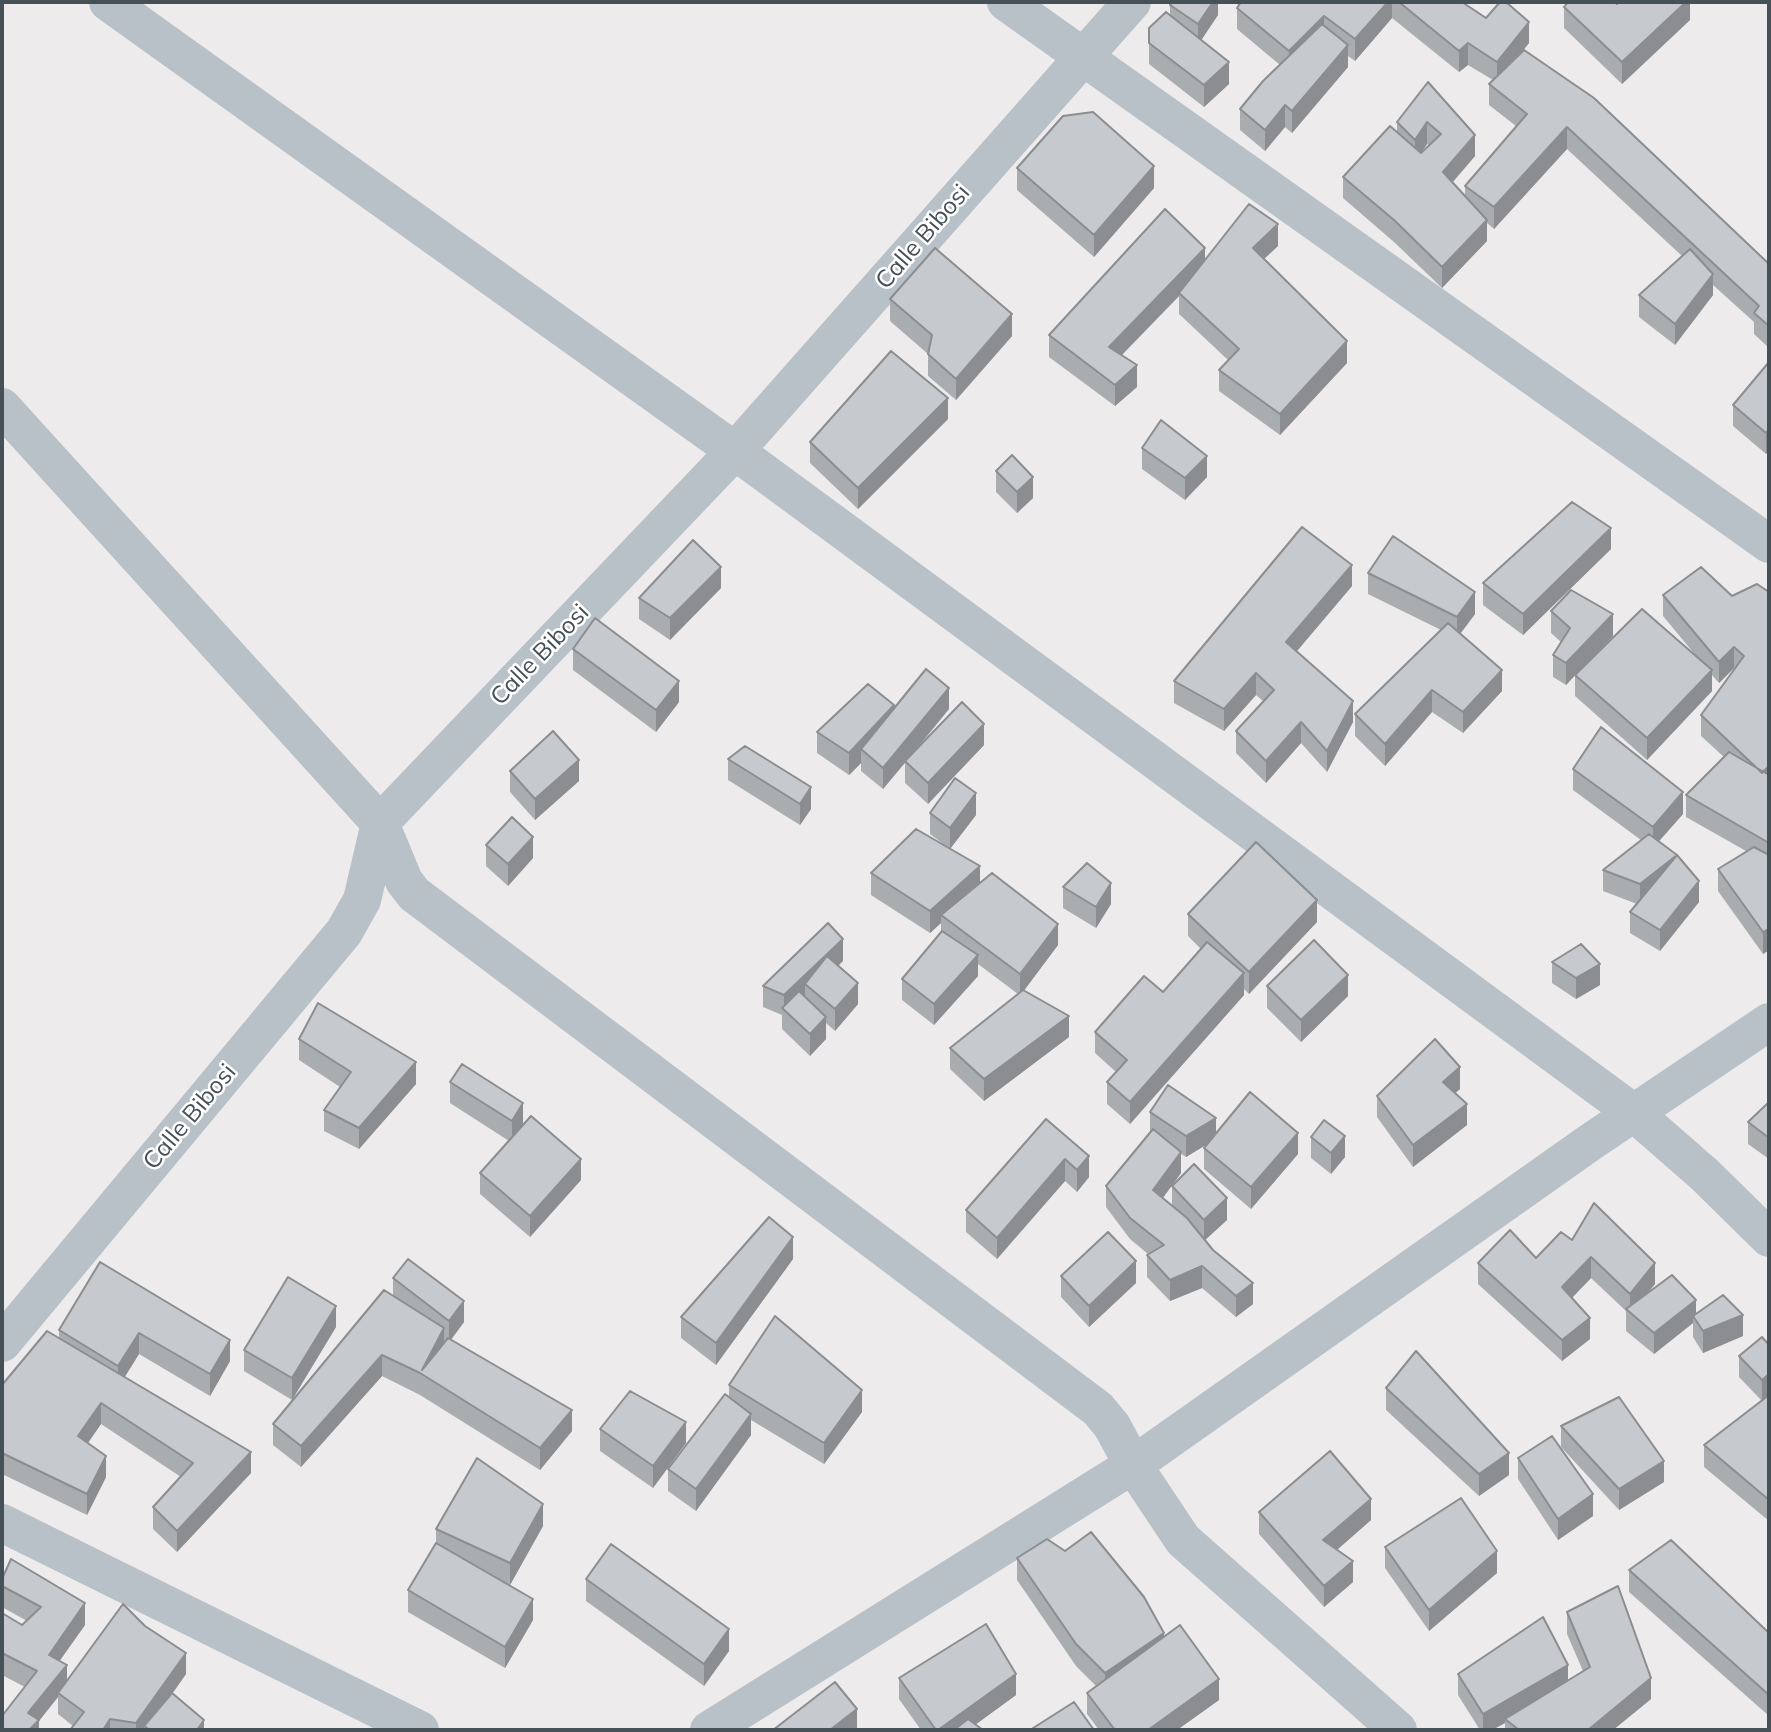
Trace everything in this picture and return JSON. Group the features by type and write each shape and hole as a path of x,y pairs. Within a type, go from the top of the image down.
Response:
{"street":[{"path":"108,2 735,451 1634,1114 1705,1175 1769,1238"},
{"path":"1006,2 1767,538"},
{"name":"Calle Bibosi","path":"2,1343 344,932 362,900 380,823 735,451 1083,54 1132,2"},
{"path":"2,407 380,823 404,881 414,894 1098,1409 1112,1426 1133,1465 1183,1540 1398,1730"},
{"path":"709,1730 1133,1465 1769,1022"},
{"path":"2,1523 420,1730"}],"building":[{"path":"1173,2 1213,2 1198,24 1170,5"},
{"path":"1241,2 1388,2 1355,39 1324,16 1289,51 1237,8"},
{"path":"1399,2 1462,2 1486,18 1500,2 1506,2 1529,22 1497,62 1468,43 1459,51"},
{"path":"1568,2 1686,2 1622,62 1564,7"},
{"path":"1166,12 1229,62 1204,85 1149,43 1149,28"},
{"path":"1322,24 1348,45 1292,111 1285,105 1265,130 1240,109 1263,81"},
{"path":"1524,50 1594,98 1769,264 1769,326 1754,313 1759,306 1567,127 1494,207 1465,186 1527,114 1489,84"},
{"path":"1428,82 1475,135 1443,172 1487,220 1442,267 1394,220 1343,177 1390,126 1421,153 1441,134 1427,122 1415,140 1397,122"},
{"path":"1093,112 1154,166 1094,235 1017,168 1063,116"},
{"path":"1249,204 1278,224 1253,248 1347,341 1280,414 1219,370 1239,349 1179,293"},
{"path":"1165,209 1205,248 1109,347 1137,365 1115,385 1049,335"},
{"path":"935,248 1012,314 956,379 928,354 932,335 890,299"},
{"path":"1690,249 1713,274 1675,324 1639,295"},
{"path":"891,351 948,398 858,488 810,442"},
{"path":"1769,362 1769,429 1766,433 1733,405"},
{"path":"1161,420 1207,456 1185,478 1142,448"},
{"path":"1012,455 1033,477 1017,492 996,471"},
{"path":"1572,502 1611,528 1523,614 1483,583"},
{"path":"1302,527 1352,565 1286,642 1353,701 1327,751 1301,722 1266,761 1236,731 1274,690 1256,673 1224,709 1174,681"},
{"path":"1393,536 1475,592 1457,617 1368,573"},
{"path":"693,540 721,567 670,618 639,598"},
{"path":"1701,567 1732,596 1757,584 1769,592 1769,766 1762,773 1701,715 1744,656 1734,647 1719,662 1663,595"},
{"path":"1571,590 1613,614 1566,663 1553,655 1570,628 1551,611"},
{"path":"1642,609 1712,670 1647,738 1575,675"},
{"path":"595,618 679,681 656,710 573,649"},
{"path":"1448,623 1502,670 1463,712 1432,690 1385,744 1355,714"},
{"path":"926,669 949,688 883,768 861,749"},
{"path":"868,684 894,705 849,753 817,732"},
{"path":"962,702 984,724 928,783 905,761"},
{"path":"1601,727 1683,792 1653,827 1573,769"},
{"path":"553,731 579,760 535,799 510,771"},
{"path":"745,746 811,787 800,804 728,759"},
{"path":"1729,752 1769,775 1769,843 1686,795"},
{"path":"955,778 976,793 950,828 930,813"},
{"path":"512,817 533,837 508,864 486,845"},
{"path":"916,829 980,866 930,911 871,873"},
{"path":"1649,834 1677,855 1640,884 1603,870"},
{"path":"1256,842 1317,900 1249,972 1188,914"},
{"path":"1754,847 1769,855 1769,929 1763,932 1718,869"},
{"path":"1677,855 1699,881 1660,930 1630,912"},
{"path":"1087,863 1111,883 1096,907 1063,887"},
{"path":"992,873 1058,924 1020,974 941,915"},
{"path":"828,923 843,939 784,995 763,986"},
{"path":"942,931 978,955 934,1004 902,979"},
{"path":"1314,940 1348,975 1301,1020 1267,986"},
{"path":"1207,942 1244,973 1130,1102 1107,1082 1127,1060 1095,1032 1144,976 1163,992"},
{"path":"1581,944 1600,964 1576,978 1552,962"},
{"path":"827,956 858,983 835,1009 805,984"},
{"path":"1023,990 1069,1016 984,1079 950,1048"},
{"path":"799,991 826,1017 810,1034 782,1008"},
{"path":"318,1003 416,1062 359,1128 324,1110 351,1072 299,1039"},
{"path":"1435,1039 1460,1067 1443,1082 1467,1104 1413,1145 1377,1096"},
{"path":"462,1064 523,1103 512,1121 450,1082"},
{"path":"1168,1085 1216,1118 1186,1136 1150,1112"},
{"path":"1250,1092 1298,1133 1251,1187 1204,1148"},
{"path":"1769,1102 1769,1138 1748,1122"},
{"path":"531,1116 581,1159 530,1216 480,1173"},
{"path":"1046,1119 1089,1156 1077,1170 1065,1159 997,1238 966,1210"},
{"path":"1324,1120 1345,1136 1331,1153 1311,1137"},
{"path":"1153,1129 1181,1152 1153,1190 1187,1218 1213,1250 1253,1283 1236,1296 1202,1266 1170,1280 1147,1255 1164,1245 1130,1218 1106,1186"},
{"path":"1194,1164 1227,1198 1204,1220 1172,1186"},
{"path":"1594,1203 1655,1263 1630,1294 1591,1257 1562,1287 1590,1318 1562,1340 1478,1263 1510,1230 1536,1258 1561,1232 1572,1240"},
{"path":"769,1217 793,1237 716,1343 681,1317"},
{"path":"1108,1232 1136,1261 1089,1306 1061,1276"},
{"path":"408,1259 464,1301 449,1321 393,1278"},
{"path":"100,1262 230,1340 210,1374 139,1333 118,1366 59,1330"},
{"path":"1672,1275 1696,1300 1654,1333 1626,1309"},
{"path":"288,1277 336,1306 292,1378 244,1350"},
{"path":"384,1290 444,1328 422,1370 448,1338 572,1410 540,1448 420,1373 382,1355 301,1446 273,1424"},
{"path":"1723,1295 1743,1315 1703,1331 1693,1316"},
{"path":"775,1316 862,1390 824,1443 729,1385"},
{"path":"47,1331 251,1452 177,1531 153,1507 193,1463 101,1403 78,1436 106,1456 87,1494 2,1453 2,1385"},
{"path":"1762,1337 1769,1345 1769,1374 1762,1380 1739,1356"},
{"path":"1416,1351 1509,1453 1479,1474 1386,1388"},
{"path":"630,1391 686,1422 653,1466 600,1429"},
{"path":"725,1394 751,1414 696,1489 668,1469"},
{"path":"1769,1395 1769,1500 1704,1445"},
{"path":"1619,1397 1664,1461 1619,1489 1561,1426"},
{"path":"1552,1436 1593,1494 1558,1519 1518,1458"},
{"path":"1330,1451 1371,1499 1323,1540 1353,1561 1324,1586 1259,1512"},
{"path":"477,1458 543,1504 510,1563 436,1529"},
{"path":"1461,1498 1497,1551 1429,1610 1385,1547"},
{"path":"1091,1532 1144,1597 1164,1633 1105,1673 1076,1644 1017,1558 1047,1539 1065,1551"},
{"path":"1671,1540 1769,1633 1769,1695 1629,1570"},
{"path":"436,1543 533,1599 505,1647 408,1590"},
{"path":"611,1544 729,1629 704,1664 586,1579"},
{"path":"11,1559 85,1603 49,1655 67,1665 28,1713 39,1720 29,1730 2,1728 2,1716 37,1671 2,1653 2,1613 22,1625 41,1607 2,1586 2,1579"},
{"path":"1618,1586 1651,1678 1588,1730 1519,1730 1505,1719 1590,1667 1567,1612"},
{"path":"123,1604 145,1626 186,1653 136,1723 110,1719 103,1730 70,1730 84,1712 58,1693"},
{"path":"1543,1617 1568,1665 1483,1714 1458,1674"},
{"path":"986,1624 1016,1674 936,1730 899,1678"},
{"path":"1180,1625 1219,1679 1148,1730 1115,1730 1087,1693"},
{"path":"835,1682 857,1709 830,1730 773,1730"},
{"path":"172,1693 204,1720 197,1730 150,1730 144,1726"},
{"path":"1074,1702 1094,1730 1030,1730"},
{"path":"968,1719 983,1730 954,1730"}]}
